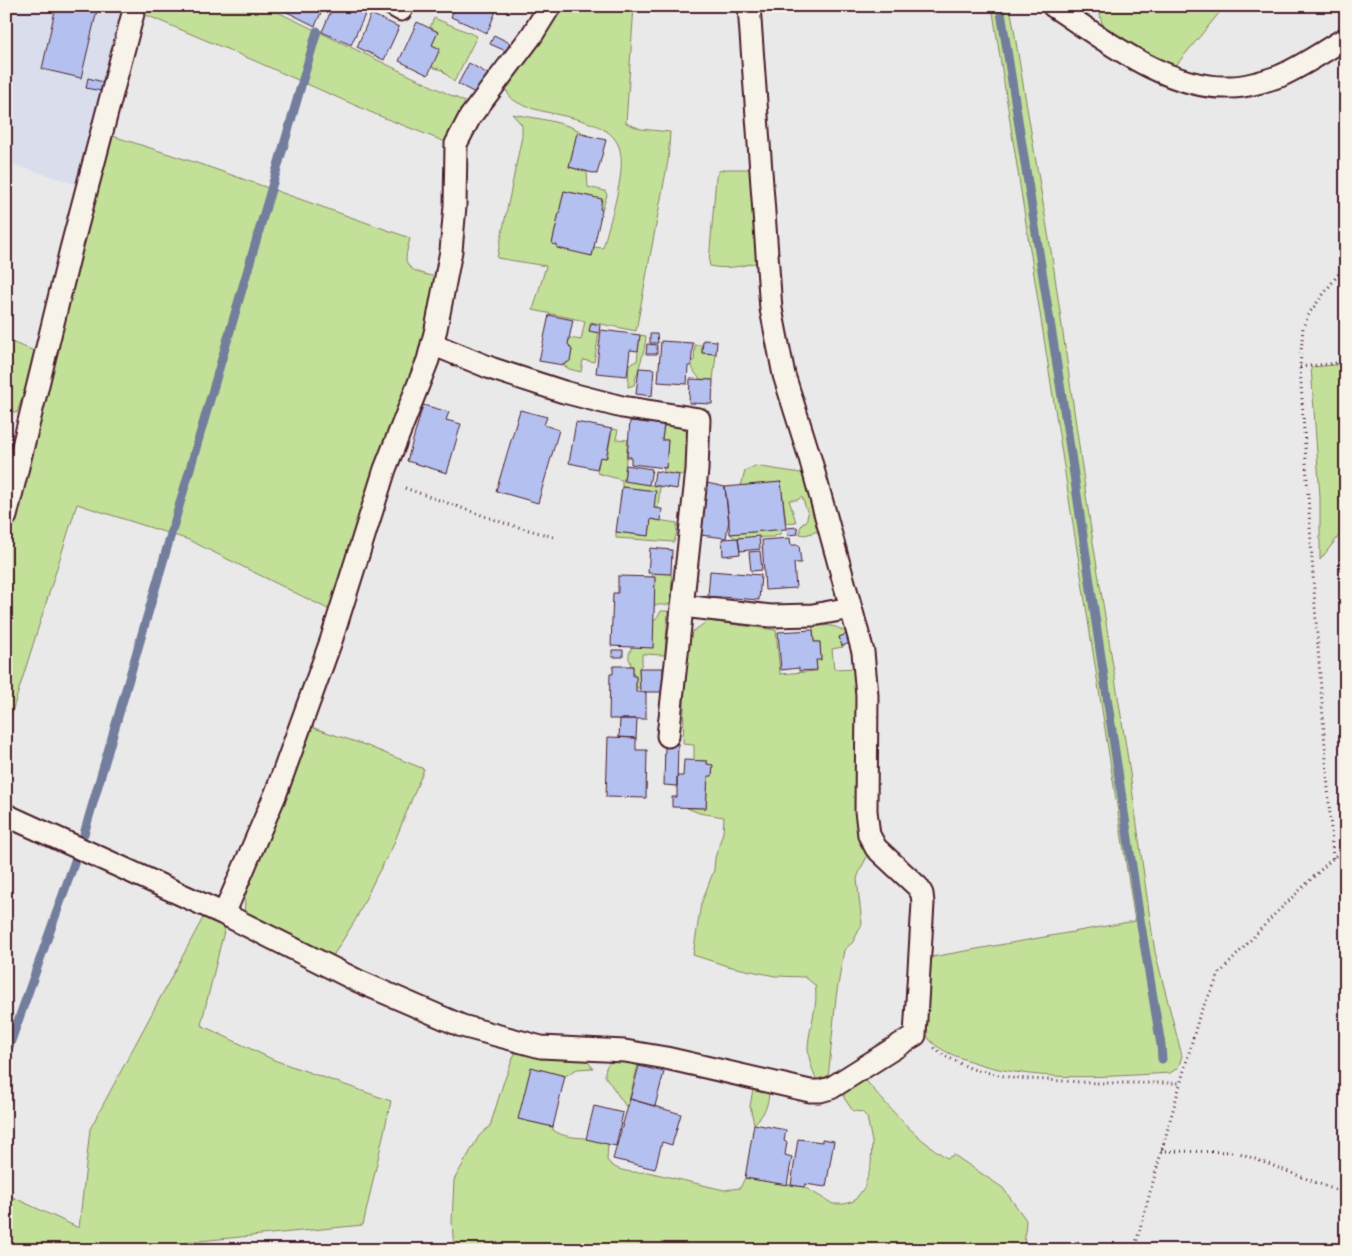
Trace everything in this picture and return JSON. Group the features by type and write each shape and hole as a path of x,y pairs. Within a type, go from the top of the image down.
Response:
{"street":[{"path":"6,516 71,249 135,6"},
{"path":"394,6 401,10 403,6"},
{"path":"224,914 276,793 332,641 381,480 428,360 451,251 455,206 456,144 470,116 532,35 550,6"},
{"path":"6,815 224,914 358,981 462,1026 541,1048 625,1051 666,1058 810,1091 820,1091 831,1088 850,1077 915,1035 922,894 918,887 876,848 869,835 866,811 867,695 863,652 810,458 784,376 770,309 749,6"},
{"path":"1053,6 1138,61 1168,74 1210,86 1232,87 1260,82 1279,76 1300,66 1346,38"},
{"path":"432,344 492,369 564,392 622,407 699,419 697,470 668,736"},
{"path":"682,606 771,616 813,615 851,608"}],"path":[{"path":"1333,858 1314,606 1300,367 1303,327 1310,312 1346,264"},
{"path":"1300,367 1346,362"},
{"path":"381,480 504,523 554,537"},
{"path":"1134,1250 1200,1013 1220,973 1273,916 1346,847"},
{"path":"915,1035 945,1056 972,1069 1013,1078 1097,1083 1180,1083"},
{"path":"1161,1151 1237,1152 1346,1194"}],"shaded area":[{"path":"13,6 135,6 87,188 6,162 6,19"}],"green space":[{"path":"148,6 265,6 467,103 448,143 377,115 146,15"},
{"path":"560,6 634,6 626,123 641,129 670,132 668,161 636,331 591,322 589,331 599,333 594,362 583,360 581,372 569,369 563,365 570,360 572,350 568,344 570,338 581,340 585,321 533,310 546,266 497,258 522,136 522,125 512,114 561,124 587,135 577,133 569,167 587,172 588,187 605,191 607,195 602,210 600,209 602,199 564,191 552,244 592,256 594,247 603,248 616,199 621,172 621,160 620,150 612,136 598,127 580,120 524,105 511,98 506,87"},
{"path":"992,6 1010,6 1053,263 1090,523 1128,759 1155,952 1182,1056 1178,1068 1170,1073 1092,1077 1014,1072 989,1067 950,1054 933,1043 924,1030 926,958 1135,921"},
{"path":"1098,6 1225,6 1172,70 1104,32"},
{"path":"434,18 477,36 454,82 442,70 431,67 440,49 432,45 438,32 430,27"},
{"path":"113,136 206,166 410,238 406,256 407,264 420,273 440,278 423,359 332,611 189,540 77,504 6,731 6,548 62,318"},
{"path":"727,169 752,169 758,262 722,268 710,266 709,262 716,177 719,171"},
{"path":"640,335 646,336 644,348 634,385 628,387 629,364 637,361"},
{"path":"6,340 37,352 17,413 6,409 6,375 12,370 6,356"},
{"path":"695,345 702,345 702,353 716,354 713,380 700,379 694,371 692,361 694,361"},
{"path":"1346,364 1346,527 1320,560 1320,497 1311,367"},
{"path":"637,416 679,422 690,437 685,475 665,473 663,468 666,468 668,440 662,440 664,424 637,421"},
{"path":"612,429 618,430 616,439 628,440 624,480 660,487 658,508 654,508 655,491 622,487 622,480 597,473 600,457 607,458"},
{"path":"755,466 807,474 822,530 805,535 800,534 800,528 806,522 808,514 802,497 797,500 789,500 796,522 786,523 781,482 741,486 745,471"},
{"path":"651,519 677,523 674,542 616,538 616,532 649,536"},
{"path":"781,529 780,534 773,537 735,538 730,534"},
{"path":"653,573 671,574 671,603 667,605 654,605 655,578 652,577"},
{"path":"661,611 668,611 665,655 642,654 642,664 639,668 640,688 636,688 633,666 630,666 630,651"},
{"path":"708,621 776,630 780,674 817,671 816,660 821,659 820,642 814,642 813,626 839,628 847,634 839,637 843,647 832,649 834,669 858,668 869,853 857,879 862,924 853,942 844,950 836,997 828,1079 817,1082 808,1047 816,1001 815,985 805,977 775,976 727,966 693,955 701,904 714,870 715,858 723,832 724,817 699,813 687,808 706,808 708,776 712,776 712,765 707,764 707,761 694,761 694,745 683,744 685,670 689,634"},
{"path":"311,727 365,745 424,769 392,848 356,919 331,959 244,919 245,896"},
{"path":"204,916 225,927 201,1025 274,1060 391,1101 363,1225 189,1242 168,1250 6,1250 6,1194 79,1228 90,1129"},
{"path":"515,1053 585,1058 593,1068 577,1069 565,1076 531,1068 519,1119 553,1127 553,1130 564,1135 608,1144 607,1160 615,1167 631,1172 648,1172 724,1190 740,1188 745,1178 804,1187 833,1204 844,1204 854,1201 864,1188 871,1165 872,1142 867,1117 862,1112 853,1111 844,1098 844,1093 862,1076 901,1120 934,1149 947,1158 954,1155 1003,1188 1026,1220 1024,1250 454,1250 452,1222 454,1180 479,1136 490,1126"},
{"path":"612,1060 639,1061 627,1108 605,1076 606,1067"},
{"path":"763,1088 768,1090 767,1104 763,1113 754,1124 750,1106 753,1089"}],"building":[{"path":"56,6 98,6 81,78 42,69"},
{"path":"275,6 324,6 315,26"},
{"path":"333,6 369,6 351,45 322,32"},
{"path":"455,6 498,6 487,33 451,17"},
{"path":"371,14 399,27 384,60 357,47"},
{"path":"417,22 438,32 432,45 440,49 428,75 399,61"},
{"path":"494,35 510,43 506,51 490,44"},
{"path":"469,63 488,74 477,94 458,84"},
{"path":"88,78 103,82 101,91 86,88"},
{"path":"577,133 606,140 597,174 569,167"},
{"path":"564,191 602,199 600,209 602,210 592,256 557,248 557,245 552,244"},
{"path":"549,315 573,320 568,344 572,350 570,361 563,365 539,361"},
{"path":"591,323 600,325 599,333 589,331"},
{"path":"601,330 640,335 638,351 630,350 627,376 596,373"},
{"path":"650,334 657,334 658,343 650,343"},
{"path":"703,340 717,341 716,354 702,353"},
{"path":"661,341 693,343 691,366 688,366 687,384 658,382"},
{"path":"647,344 657,345 657,354 646,354"},
{"path":"639,368 654,369 652,396 636,394"},
{"path":"690,379 713,380 712,404 689,403"},
{"path":"423,405 449,412 446,420 461,424 447,473 407,461"},
{"path":"520,410 547,417 544,425 559,430 538,503 496,491"},
{"path":"630,421 664,424 662,440 668,440 666,468 631,464 631,457 627,457"},
{"path":"576,422 612,429 606,458 600,457 597,469 569,463"},
{"path":"626,465 652,469 649,485 624,481"},
{"path":"655,471 679,475 677,489 653,485"},
{"path":"781,482 786,529 730,534 725,487"},
{"path":"707,483 725,487 729,520 726,538 700,535"},
{"path":"622,487 656,491 654,508 662,509 661,521 651,519 649,536 616,532"},
{"path":"797,527 798,534 788,535 787,528"},
{"path":"759,536 760,549 740,551 738,538"},
{"path":"738,538 740,554 723,556 722,539"},
{"path":"790,538 791,545 799,545 801,563 794,563 796,588 765,590 762,540"},
{"path":"650,548 672,550 671,574 648,573"},
{"path":"760,551 762,570 751,571 749,552"},
{"path":"710,571 761,575 759,600 708,596"},
{"path":"618,576 655,577 653,648 611,646 613,593 618,593"},
{"path":"813,630 814,642 820,642 821,660 816,660 817,670 799,671 799,668 781,670 778,632"},
{"path":"847,634 850,643 842,646 839,637"},
{"path":"612,650 623,650 623,657 612,657"},
{"path":"613,666 633,666 633,676 636,676 636,692 646,692 646,719 609,719 610,674 613,674"},
{"path":"639,668 663,668 663,692 640,692"},
{"path":"620,719 637,719 636,738 619,737"},
{"path":"608,737 636,738 636,750 647,750 646,798 606,797"},
{"path":"665,743 678,743 677,786 664,785"},
{"path":"684,760 707,761 707,764 713,765 712,776 708,776 706,808 672,807 672,797 677,797 677,776 683,776"},
{"path":"639,1066 664,1072 655,1106 630,1099"},
{"path":"531,1067 565,1076 553,1127 518,1119"},
{"path":"630,1099 681,1114 672,1145 662,1142 655,1169 613,1159"},
{"path":"594,1106 623,1113 616,1146 586,1139"},
{"path":"754,1124 786,1130 784,1141 787,1142 785,1155 792,1157 787,1185 745,1178"},
{"path":"798,1139 822,1142 822,1139 834,1141 826,1187 805,1184 804,1187 791,1185"}],"waterway":[{"path":"1000,6 1069,441 1162,1059"},
{"path":"84,834 317,31"},
{"path":"6,1055 76,858"}]}
